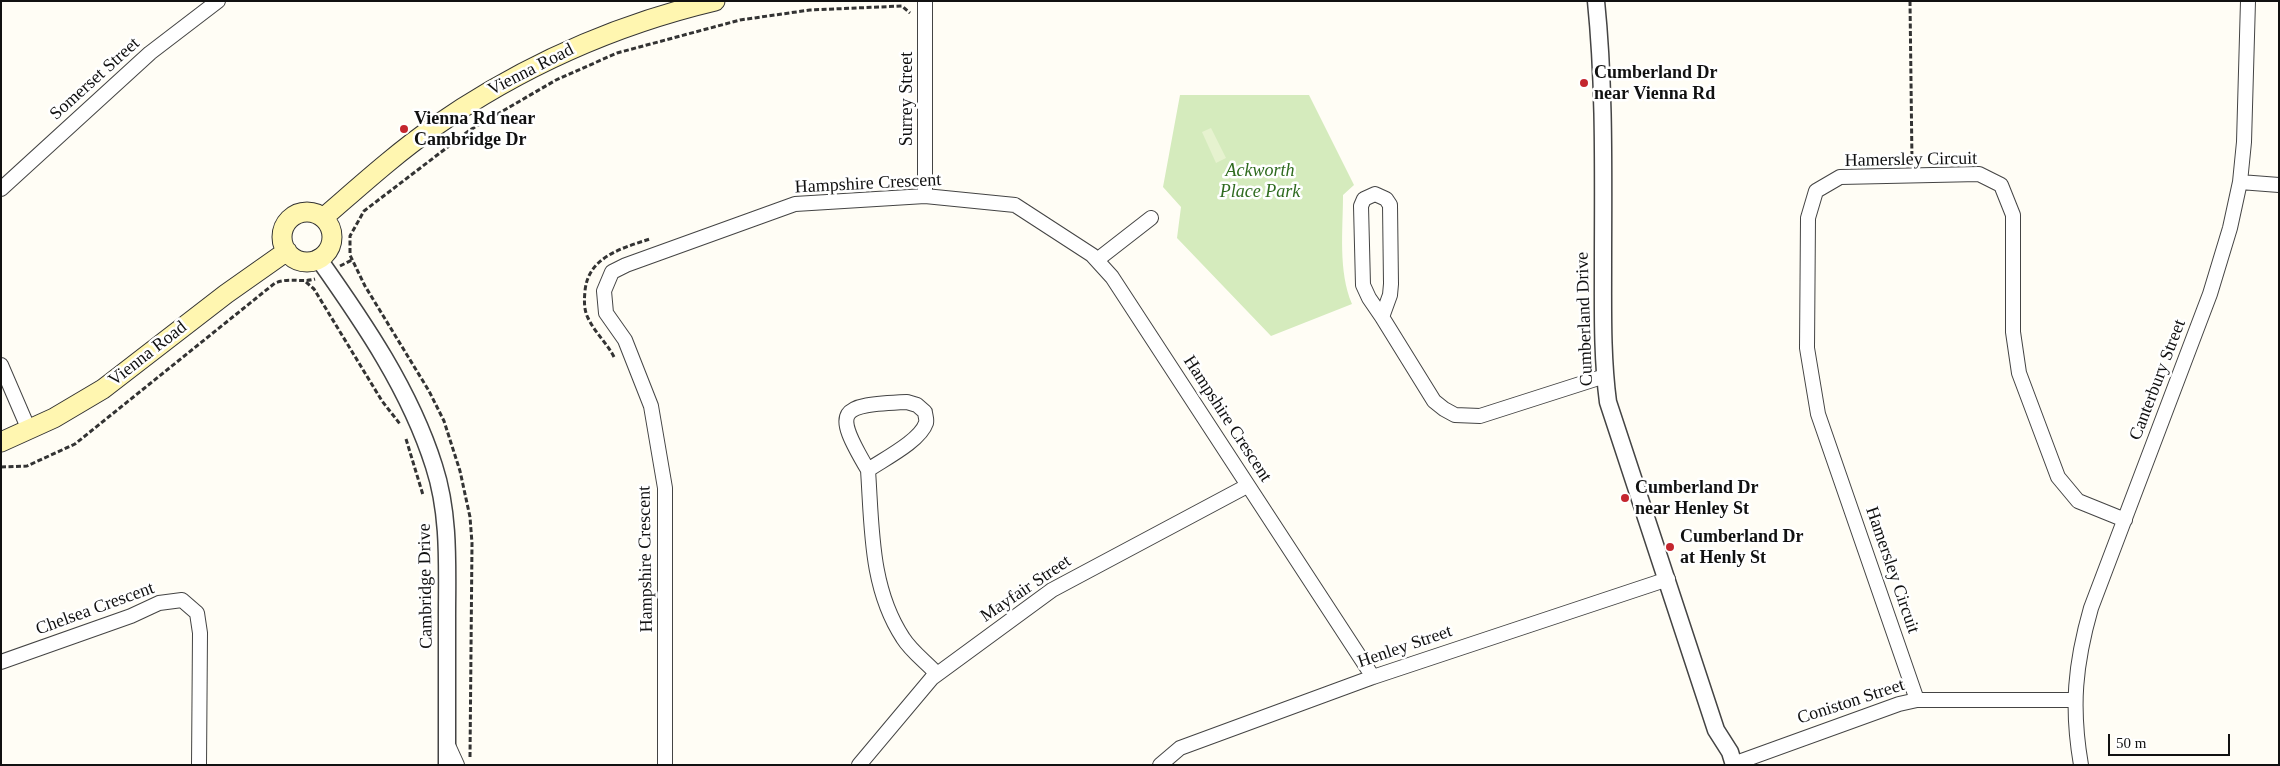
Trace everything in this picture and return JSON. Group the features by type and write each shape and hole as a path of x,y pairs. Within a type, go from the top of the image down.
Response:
{"main road":[{"name":"Vienna Road","path":"323,218 383,166 433,127 492,89 544,60 609,32 672,12 715,1"},
{"path":"309,212 323,218 331,232 331,240 323,265 291,256 287,251 283,244 284,228 294,216 309,212"},
{"name":"Vienna Road","path":"1,442 80,404 103,389 226,294 287,251"}],"street":[{"name":"Somerset Street","path":"1,189 150,53 218,1"},
{"name":"Surrey Street","path":"925,1 925,196"},
{"name":"Cumberland Drive","path":"1596,1 1602,56 1604,376 1608,402 1668,579 1716,730 1730,752 1734,764"},
{"name":"Canterbury Street","path":"2081,765 2075,700 2076,674 2082,640 2091,608 2210,294 2228,236 2240,182 2247,91 2248,1"},
{"name":"Hamersley Circuit","path":"1917,700 1818,414 1807,348 1808,218 1816,191 1840,177 1979,174 2001,185 2013,215 2013,332 2022,381 2058,477 2078,501 2125,520"},
{"path":"2240,182 2279,185"},
{"path":"1382,317 1390,295 1391,284 1390,205 1386,198 1375,194 1364,199 1361,206 1363,284 1369,298 1434,401 1455,416 1480,416 1604,376"},
{"name":"Hampshire Crescent","path":"665,765 665,488 651,406 625,340 606,313 604,291 612,272 626,265 795,204 925,196 1015,205 1092,255 1112,277 1373,677"},
{"path":"1097,260 1151,218"},
{"name":"Cambridge Drive","path":"323,265 354,310 412,407 435,467 444,514 448,550 447,765"},
{"path":"1,365 29,430"},
{"path":"868,470 922,431 926,421 925,412 917,405 907,402 859,406 847,413 845,418 847,429 868,470 875,569 884,600 903,638 937,674"},
{"name":"Mayfair Street","path":"859,765 937,674 1052,590 1247,486"},
{"name":"Henley Street","path":"1160,765 1180,748 1373,677 1668,579"},
{"name":"Chelsea Crescent","path":"1,662 132,616 159,603 182,600 197,613 200,633 199,765"},
{"name":"Coniston Street","path":"1734,764 1899,704 1917,700 2075,700"},
{"path":"447,742 457,765"}],"path":[{"path":"1910,1 1912,175"},
{"path":"306,282 323,265 352,260"},
{"path":"1,467 27,466 65,450 275,282 292,279 306,282 314,289 382,400 401,426"},
{"path":"404,434 424,502"}],"green space":[{"name":"Ackworth Place Park","path":"1180,95 1309,95 1354,185 1343,195 1342,236 1345,278 1352,304 1271,336 1177,238 1181,207 1163,187"},
{"path":"1211,128 1226,158 1216,163 1202,132"}],"place":[{"name":"Cumberland Dr near Vienna Rd","path":"1584,83"},
{"name":"Vienna Rd near Cambridge Dr","path":"404,129"},
{"name":"Cumberland Dr near Henley St","path":"1625,498"},
{"name":"Cumberland Dr at Henly St","path":"1670,547"}]}
